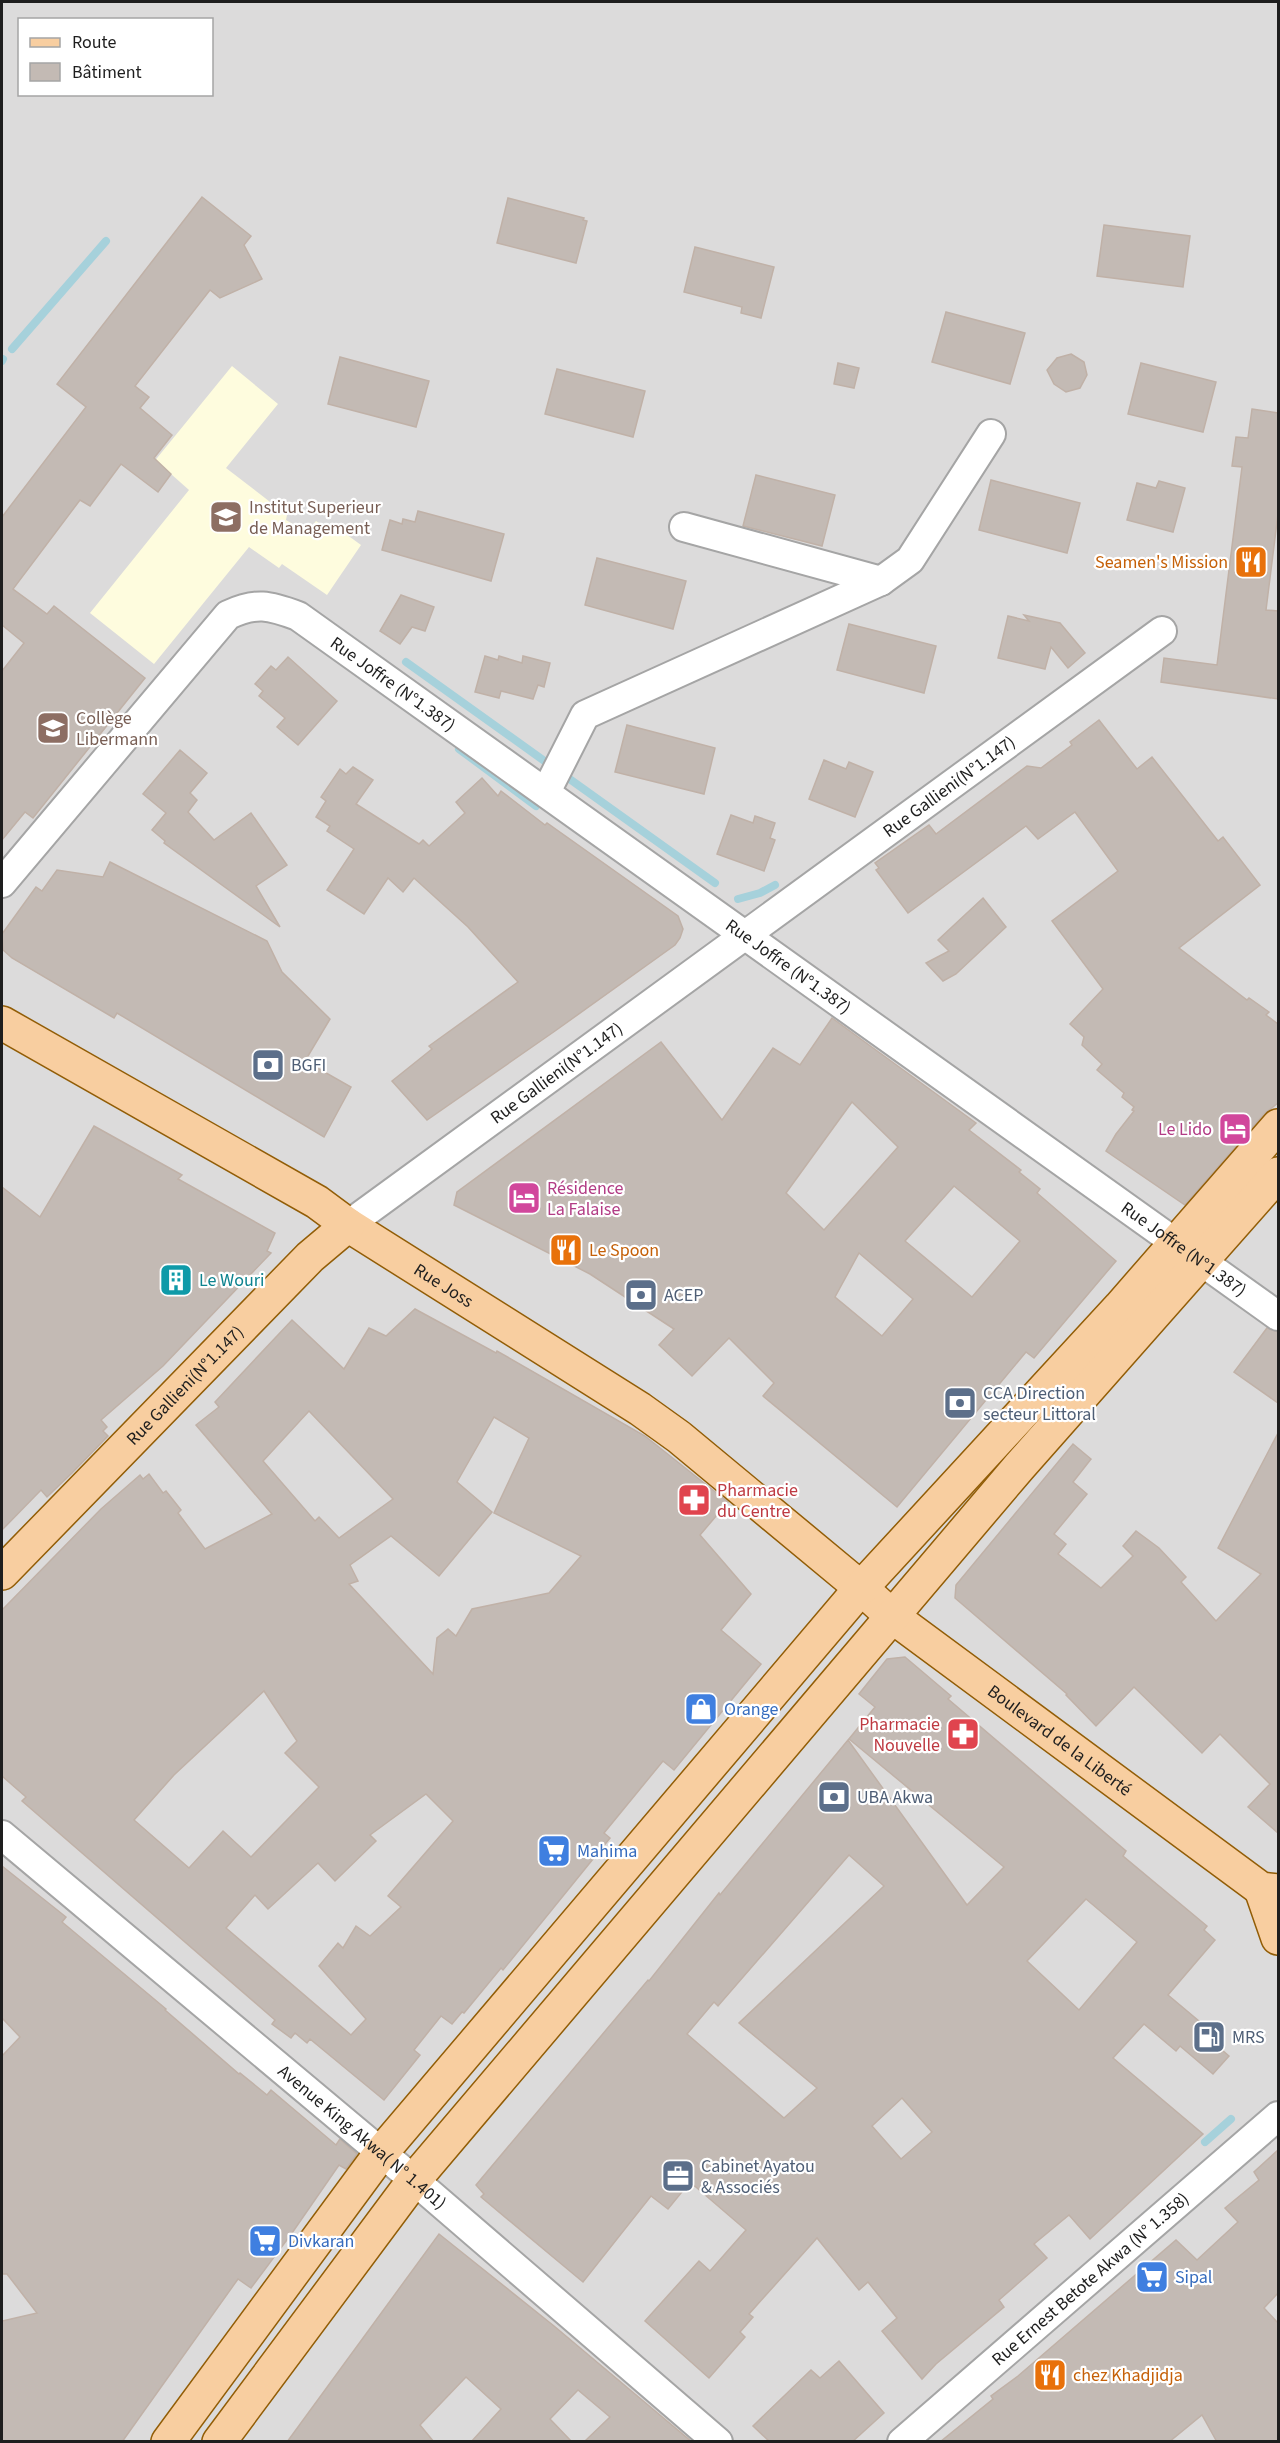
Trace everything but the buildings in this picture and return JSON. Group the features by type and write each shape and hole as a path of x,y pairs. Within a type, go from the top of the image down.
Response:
{"main road":[{"name":"Rue Joss","path":"2,1023 317,1202 348,1225 630,1402 679,1437 861,1588"},
{"path":"168,2442 381,2153 861,1588 1270,1167 1278,1125"},
{"name":"Rue Gallieni(N°1.147)","path":"2,1573 310,1257 348,1225"},
{"path":"219,2442 414,2180 1019,1467 1188,1253"},
{"name":"Boulevard de la Liberté","path":"861,1588 893,1617 1270,1890 1278,1938"}],"street":[{"path":"546,792 585,715 881,581 910,560 991,434"},
{"path":"684,527 881,581"},
{"name":"Rue Joffre (N°1.387)","path":"2,883 228,615 248,606 273,606 298,616 1278,1316"},
{"name":"Rue Gallieni(N°1.147)","path":"348,1225 1162,631"},
{"name":"Avenue King Akwa( N° 1.401)","path":"2,1835 414,2180 718,2442"},
{"name":"Rue Ernest Betote Akwa (N° 1.358)","path":"902,2442 1278,2116"}],"shaded area":[{"path":"2,2 1278,2 1278,1433 1218,1548 1278,1585 1278,2441 2,2442"},
{"name":"Institut Superieur de Management","path":"232,366 278,404 226,468 287,515 286,520 307,532 316,521 335,534 339,529 361,545 327,595 282,564 279,568 249,547 154,664 90,613 189,490 162,466 153,463"}],"waterway":[{"path":"12,349 106,241"},
{"path":"406,662 715,883"},
{"path":"459,749 536,806"},
{"path":"738,899 760,893 775,885"},
{"path":"1205,2142 1231,2119"}],"place":[{"name":"Institut Superieur de Management","path":"226,517"},
{"name":"Seamen's Mission","path":"1251,562"},
{"name":"Collège Libermann","path":"53,728"},
{"name":"BGFI","path":"268,1065"},
{"name":"Le Lido","path":"1235,1129"},
{"name":"Résidence La Falaise","path":"524,1198"},
{"name":"Le Spoon","path":"566,1250"},
{"name":"Le Wouri","path":"176,1280"},
{"name":"ACEP","path":"641,1295"},
{"name":"CCA Direction secteur Littoral","path":"960,1403"},
{"name":"Pharmacie du Centre","path":"694,1500"},
{"name":"Orange","path":"701,1709"},
{"name":"Pharmacie Nouvelle","path":"963,1734"},
{"name":"UBA Akwa","path":"834,1797"},
{"name":"Mahima","path":"554,1851"},
{"name":"MRS","path":"1209,2037"},
{"name":"Cabinet Ayatou & Associés","path":"678,2176"},
{"name":"Divkaran","path":"265,2241"},
{"name":"Sipal","path":"1152,2277"},
{"name":"chez Khadjidja","path":"1050,2375"}]}
